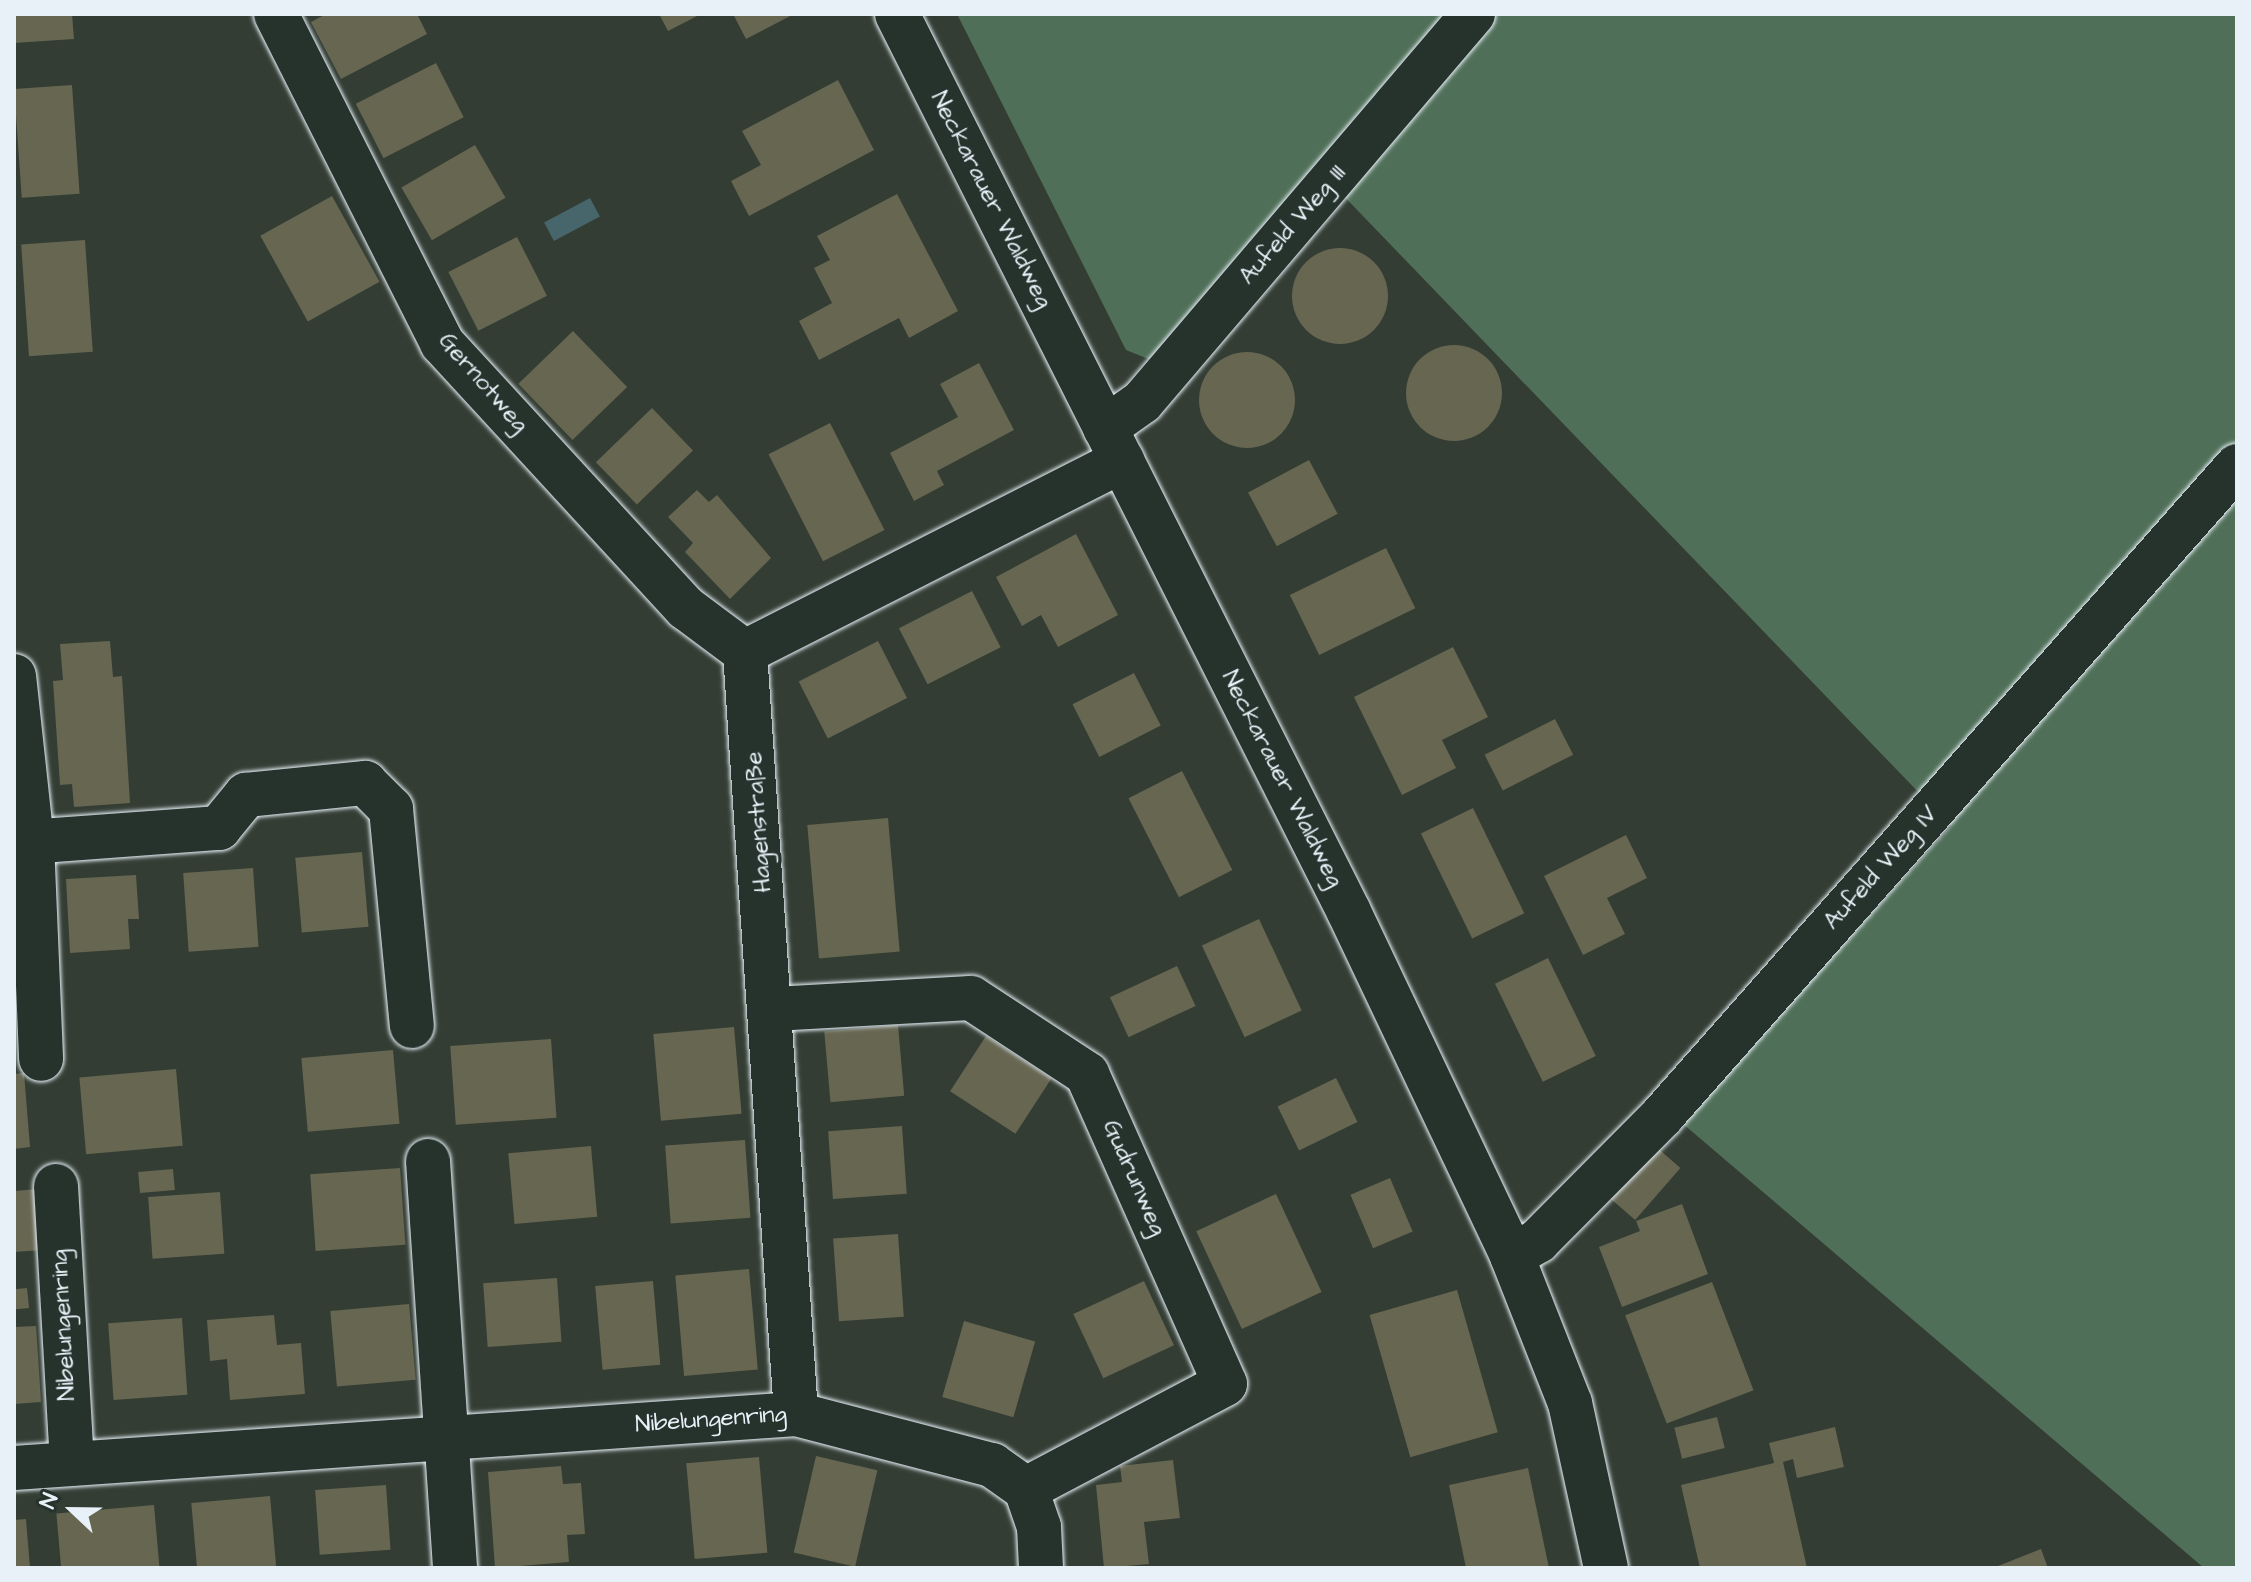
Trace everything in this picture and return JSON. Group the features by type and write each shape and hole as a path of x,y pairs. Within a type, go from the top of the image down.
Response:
{"street":[{"name":"Gernotweg","path":"276,14 442,343 686,608 745,652"},
{"name":"Neckarauer Waldweg","path":"897,14 1113,444 1512,1256 1570,1403 1606,1568"},
{"name":"Aufeld Weg III","path":"1113,444 1142,402 1473,14"},
{"path":"745,652 1113,444"},
{"name":"Aufeld Weg IV","path":"1512,1256 1538,1241 1662,1116 2237,466"},
{"name":"Hagenstraße","path":"745,652 773,1009 796,1414"},
{"path":"14,676 23,842 41,1059"},
{"path":"23,842 219,828 246,795 365,783 391,809 412,1026"},
{"name":"Gudrunweg","path":"773,1009 971,998 1087,1074 1225,1384 1026,1489"},
{"path":"428,1161 455,1568"},
{"name":"Nibelungenring","path":"56,1186 72,1464"},
{"name":"Nibelungenring","path":"14,1468 796,1414 992,1465 1026,1489"},
{"path":"1026,1489 1039,1527 1041,1568"}],"green space":[{"path":"957,14 2237,14 2237,1568 2204,1568 1682,1123 1951,826 1335,187 1151,360 1126,350"}],"water":[{"path":"590,198 600,217 554,241 544,222"}],"building":[{"path":"14,14 72,14 74,39 14,43"},
{"path":"326,14 417,14 427,34 341,79 311,22"},
{"path":"659,14 701,14 668,31"},
{"path":"733,14 794,14 746,39"},
{"path":"436,63 464,117 384,158 356,104"},
{"path":"838,80 874,150 749,216 731,181 761,165 742,131"},
{"path":"72,85 80,194 22,198 14,89"},
{"path":"475,145 506,198 432,240 401,188"},
{"path":"897,194 958,311 909,338 899,318 819,360 799,321 832,303 814,268 830,260 817,236"},
{"path":"332,196 380,282 308,321 260,236"},
{"path":"517,237 547,296 478,331 448,272"},
{"path":"85,240 93,352 29,356 21,244"},
{"path":"1340,248 1358,252 1374,262 1384,278 1388,296 1384,314 1374,330 1358,340 1340,344 1322,340 1306,330 1296,314 1292,296 1296,278 1306,262 1322,252"},
{"path":"573,331 627,387 573,440 518,384"},
{"path":"1454,345 1472,349 1488,359 1498,375 1502,393 1498,411 1488,427 1472,437 1454,441 1436,437 1420,427 1410,411 1406,393 1410,375 1420,359 1436,349"},
{"path":"1247,352 1265,356 1281,366 1291,382 1295,400 1291,418 1281,434 1265,444 1247,448 1229,444 1213,434 1203,418 1199,400 1203,382 1213,366 1229,356"},
{"path":"979,363 1014,430 937,471 944,485 914,501 890,453 958,417 940,384"},
{"path":"652,408 693,450 637,505 596,462"},
{"path":"830,423 884,530 823,561 769,454"},
{"path":"1309,460 1338,514 1277,546 1248,492"},
{"path":"697,490 709,502 717,495 771,558 730,599 685,552 693,543 668,517"},
{"path":"1076,534 1118,615 1058,647 1041,615 1022,626 996,577"},
{"path":"1386,548 1415,608 1319,655 1290,595"},
{"path":"972,591 1001,647 928,684 899,628"},
{"path":"110,641 113,677 122,676 130,803 74,807 72,784 60,785 53,681 63,680 60,644"},
{"path":"878,641 907,698 828,738 799,681"},
{"path":"1453,647 1488,717 1442,740 1456,768 1402,795 1354,697"},
{"path":"1134,673 1161,726 1099,757 1073,704"},
{"path":"1555,719 1573,755 1503,791 1485,755"},
{"path":"1182,771 1232,870 1179,897 1129,798"},
{"path":"1473,808 1524,913 1472,939 1421,833"},
{"path":"888,818 900,951 819,959 807,825"},
{"path":"1626,835 1647,878 1607,898 1625,934 1583,955 1544,876"},
{"path":"362,852 369,927 302,933 295,858"},
{"path":"253,868 259,947 189,952 183,873"},
{"path":"136,875 139,919 128,919 130,949 70,953 66,879"},
{"path":"1259,919 1302,1011 1245,1037 1202,946"},
{"path":"1548,958 1596,1056 1543,1082 1495,984"},
{"path":"1177,966 1196,1006 1129,1037 1110,997"},
{"path":"898,1025 904,1096 830,1102 824,1031"},
{"path":"734,1027 742,1114 661,1121 653,1034"},
{"path":"986,1036 1051,1078 1015,1134 950,1091"},
{"path":"551,1039 557,1118 456,1125 450,1046"},
{"path":"393,1050 399,1124 308,1132 301,1058"},
{"path":"176,1069 183,1146 86,1154 79,1077"},
{"path":"24,1073 30,1147 14,1149 14,1074"},
{"path":"1336,1078 1357,1122 1299,1151 1278,1106"},
{"path":"902,1126 907,1194 833,1199 828,1131"},
{"path":"745,1140 750,1218 671,1223 665,1146"},
{"path":"1654,1145 1680,1168 1635,1220 1609,1197"},
{"path":"591,1146 597,1217 515,1224 508,1153"},
{"path":"400,1168 405,1245 316,1251 310,1174"},
{"path":"173,1169 175,1190 140,1193 138,1172"},
{"path":"1390,1178 1413,1231 1373,1248 1350,1195"},
{"path":"39,1189 43,1250 14,1252 14,1191"},
{"path":"220,1192 224,1254 153,1259 148,1197"},
{"path":"1276,1194 1322,1292 1242,1329 1196,1231"},
{"path":"1682,1204 1708,1274 1622,1307 1599,1247 1640,1231 1636,1221"},
{"path":"898,1234 904,1317 839,1321 833,1239"},
{"path":"749,1269 758,1370 684,1376 675,1275"},
{"path":"557,1278 561,1342 488,1347 483,1283"},
{"path":"653,1281 660,1365 603,1370 595,1286"},
{"path":"1144,1281 1174,1345 1103,1378 1073,1314"},
{"path":"1712,1282 1754,1390 1667,1424 1625,1315"},
{"path":"27,1288 29,1308 16,1309 14,1289"},
{"path":"1457,1290 1498,1432 1410,1457 1370,1315"},
{"path":"409,1304 416,1380 337,1387 330,1311"},
{"path":"274,1315 277,1345 301,1343 305,1394 230,1400 227,1359 210,1361 207,1320"},
{"path":"182,1318 187,1395 114,1400 108,1323"},
{"path":"964,1321 1035,1341 1013,1417 942,1397"},
{"path":"36,1326 41,1402 14,1404 14,1327"},
{"path":"1717,1417 1725,1448 1682,1459 1674,1428"},
{"path":"1835,1427 1844,1467 1797,1478 1793,1459 1783,1462 1807,1568 1700,1568 1681,1485 1774,1463 1769,1443"},
{"path":"816,1456 877,1470 855,1567 794,1552"},
{"path":"759,1457 767,1553 695,1559 686,1463"},
{"path":"1173,1460 1180,1518 1144,1522 1149,1564 1104,1568 1096,1485 1122,1482 1120,1466"},
{"path":"561,1466 563,1484 581,1483 585,1534 567,1535 569,1562 495,1568 488,1472"},
{"path":"1528,1468 1549,1568 1466,1568 1449,1485"},
{"path":"386,1485 391,1550 320,1555 315,1490"},
{"path":"270,1496 276,1568 197,1568 191,1503"},
{"path":"154,1505 159,1568 61,1568 56,1514"},
{"path":"26,1519 30,1568 14,1568 14,1520"},
{"path":"2041,1549 2048,1568 1993,1568"}]}
